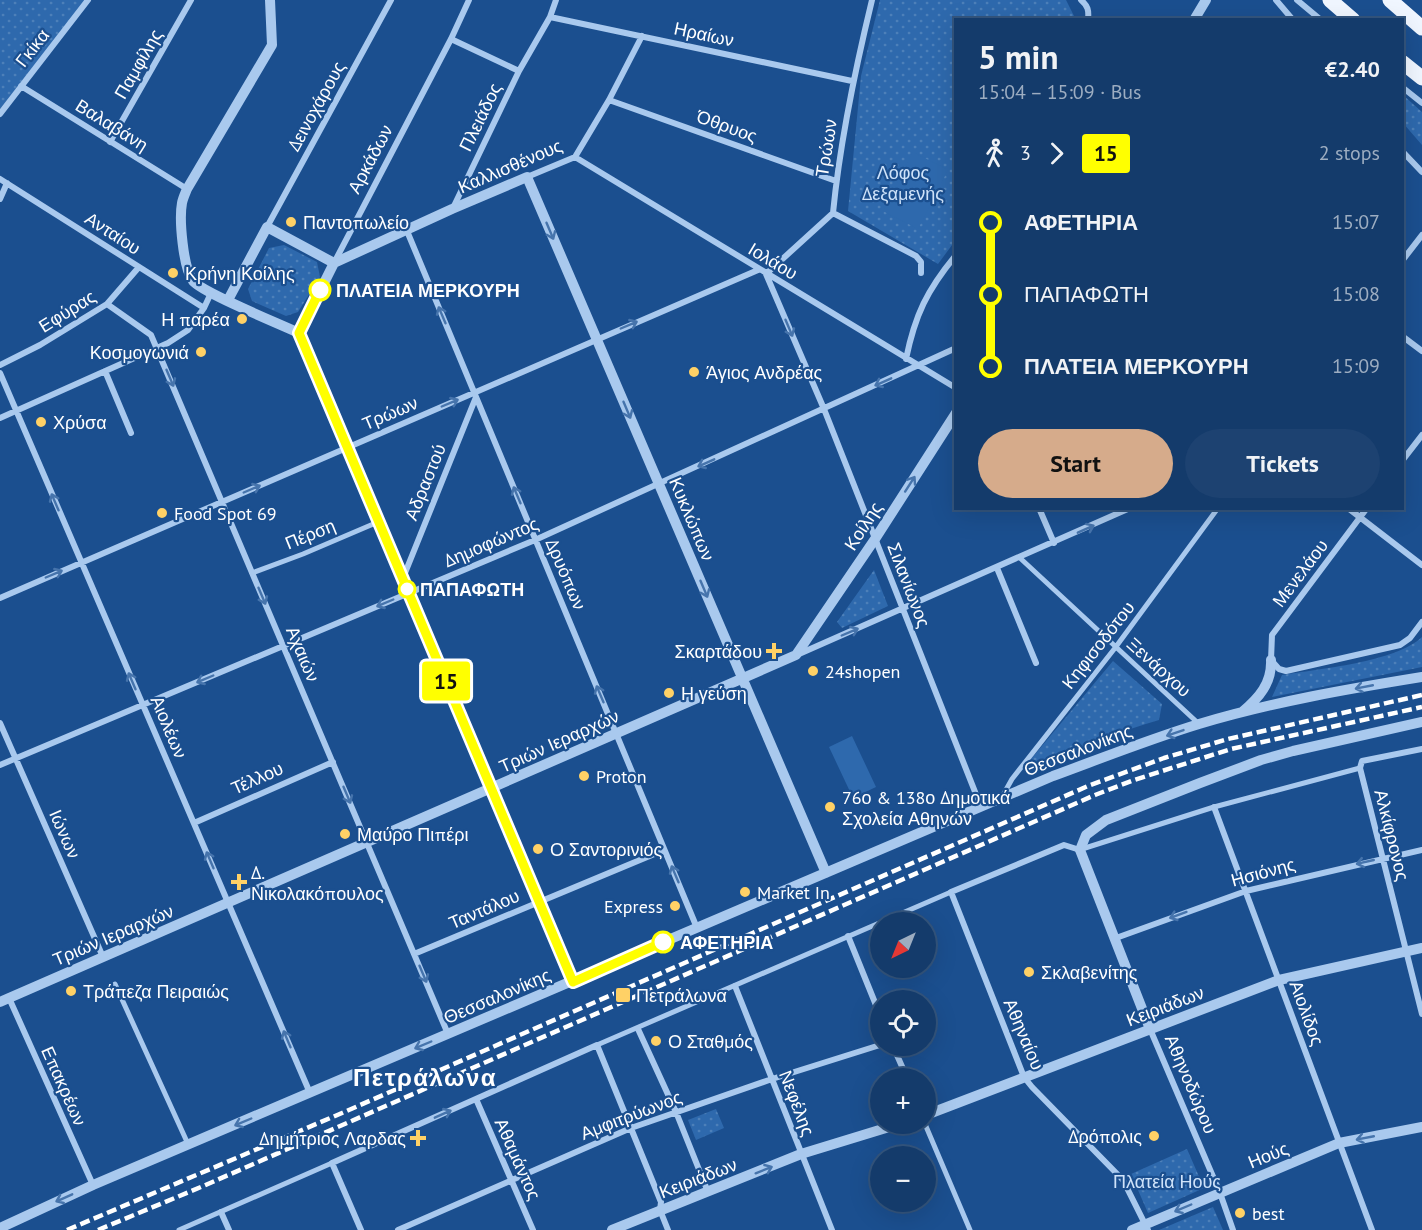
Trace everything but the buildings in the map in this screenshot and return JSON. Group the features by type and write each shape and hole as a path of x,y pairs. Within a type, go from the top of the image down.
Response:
{"main road":[{"path":"1330,0 1351,18"},
{"path":"1390,0 1422,28"},
{"path":"1404,64 1422,78"}],"street":[{"name":"Γκίκα","path":"0,114 88,0"},
{"name":"Παμφίλης","path":"111,142 191,0"},
{"path":"270,0 272,45 187,189 182,203 188,267 194,282 299,333 573,982"},
{"name":"Δεινοχάρους","path":"267,227 391,0"},
{"name":"Αρκάδων","path":"299,333 469,0"},
{"name":"Πλειάδος","path":"453,208 519,71 550,17 556,0"},
{"name":"Τρώων","path":"833,213 852,81 872,0"},
{"path":"1081,0 1087,6 1088,18"},
{"path":"1195,18 1206,0"},
{"path":"1276,0 1291,18"},
{"path":"1297,0 1319,18"},
{"name":"Ηραίων","path":"550,17 852,81"},
{"name":"Καλλισθένους","path":"334,263 453,208 575,157 609,100 642,36"},
{"name":"Πλειάδος","path":"451,39 519,71"},
{"name":"Βαλαβάνη","path":"21,86 187,189"},
{"path":"1404,89 1422,103"},
{"name":"Όθρυος","path":"609,100 836,181"},
{"path":"1404,153 1422,172"},
{"name":"Ιολάου","path":"575,157 954,387"},
{"name":"Κυκλώπων","path":"527,177 826,873"},
{"name":"Ανταίου","path":"0,179 204,308"},
{"path":"0,199 7,183"},
{"path":"766,274 833,213 916,256 921,262 921,273"},
{"path":"228,300 267,227 334,263"},
{"name":"Δρυόπων","path":"406,231 697,928"},
{"path":"1404,258 1422,235"},
{"path":"906,359 917,314 940,274 954,257"},
{"name":"Εφύρας","path":"0,365 40,345 107,304 139,267"},
{"name":"Τρώων","path":"0,598 222,501 475,395 597,339 758,270"},
{"name":"Σιλανίωνος","path":"766,274 824,409 981,807"},
{"path":"0,418 168,343 188,330 212,292"},
{"name":"Αχαιών","path":"107,304 151,335 448,1034"},
{"path":"1404,338 1422,351"},
{"name":"Δημοφώντος","path":"0,765 535,540 954,349"},
{"path":"105,371 131,433"},
{"name":"Αιολέων","path":"0,374 310,1092"},
{"name":"Αδραστού","path":"402,579 475,395"},
{"name":"Κοίλης","path":"796,656 954,416"},
{"path":"1404,458 1422,435"},
{"path":"1040,510 1054,543"},
{"name":"Τριών Ιεραρχών","path":"4,1000 796,656 1126,510"},
{"name":"Κηφισοδότου","path":"1001,798 1012,779 1115,648 1217,510"},
{"path":"1351,510 1422,565"},
{"name":"Μενελάου","path":"1271,660 1272,635 1365,510"},
{"name":"Πέρση","path":"252,573 378,522"},
{"name":"Ξενάρχου","path":"1020,558 1199,724"},
{"path":"997,568 1036,663"},
{"path":"1271,660 1279,669 1286,671 1400,645 1410,638 1422,622"},
{"path":"1240,713 1252,704 1266,687 1272,671 1271,660"},
{"name":"Θεσσαλονίκης","path":"0,1228 93,1185 1053,776 1199,724 1240,713 1422,677"},
{"path":"1080,850 1086,835 1106,820 1191,786 1261,760 1293,751 1422,722"},
{"name":"Ιώνων","path":"0,723 103,957"},
{"path":"179,1230 848,936 1064,845 1080,850 1215,807 1360,768 1362,761 1422,749"},
{"name":"Τέλλου","path":"194,823 333,762"},
{"name":"Αλκίφρονος","path":"1360,768 1422,1014"},
{"name":"Αιολίδος","path":"1215,807 1372,1230"},
{"name":"Ησιόνης","path":"1116,938 1246,891 1422,849"},
{"name":"Ταντάλου","path":"414,954 664,850"},
{"name":"Αθηνοδώρου","path":"1080,850 1150,1029 1220,1193 1233,1230"},
{"name":"Αθηναίου","path":"951,892 1024,1077 1123,1180 1147,1227"},
{"path":"848,936 870,990"},
{"name":"Κειριάδων","path":"936,1111 1279,980 1422,948"},
{"path":"115,984 189,1145"},
{"name":"Νεφέλης","path":"735,986 832,1230"},
{"name":"Επακρέων","path":"4,1000 93,1185"},
{"path":"638,1029 676,1112 708,1192"},
{"path":"597,1046 661,1202 660,1210 668,1230"},
{"name":"Αμφιτρύωνος","path":"398,1230 631,1128 870,1048"},
{"name":"Αθαμάντος","path":"476,1099 533,1230"},
{"name":"Ηούς","path":"1132,1230 1147,1227 1220,1193 1340,1143 1422,1127"},
{"name":"Κειριάδων","path":"612,1230 801,1154 870,1133"},
{"path":"929,1134 970,1230"},
{"path":"332,1163 361,1230"},
{"path":"221,1212 229,1230"}],"green space":[{"path":"0,0 86,0 0,109"},
{"name":"Λόφος Δεξαμενής","path":"880,0 1066,0 1075,18 954,18 954,242 938,264 848,211 861,76"},
{"path":"1404,96 1422,112 1422,145 1404,124"},
{"path":"913,152 948,170 918,229 883,211"},
{"path":"284,245 317,262 320,277 298,312 286,316 252,301 248,289 269,248"},
{"path":"874,570 888,606 842,628 837,622"},
{"path":"1422,637 1422,667 1272,697 1282,675 1376,658 1410,646"},
{"path":"1113,661 1162,704 1159,720 1100,741 1044,769 1031,759"},
{"path":"852,736 876,787 853,798 829,747"},
{"path":"716,1109 724,1128 696,1140 688,1120"},
{"name":"Πλατεία Ηούς","path":"1187,1149 1204,1188 1148,1213 1131,1174"},
{"name":"Πλατεία Ηούς","path":"1213,1207 1223,1230 1159,1230"}],"railway":[{"path":"67,1230 342,1113 1088,786 1164,758 1228,739 1422,695"},
{"path":"98,1230 1095,795 1231,749 1422,707"}],"bus line":[{"name":"15","path":"320,290 299,333 573,982 663,942"}],"place":[{"name":"Παντοπωλείο","path":"291,222"},
{"name":"Κρήνη Κοίλης","path":"173,273"},
{"name":"ΠΛΑΤΕΙΑ ΜΕΡΚΟΥΡΗ","path":"320,290"},
{"name":"Η παρέα","path":"242,319"},
{"name":"Κοσμογωνιά","path":"201,352"},
{"name":"Άγιος Ανδρέας","path":"694,372"},
{"name":"Χρύσα","path":"41,422"},
{"name":"Food Spot 69","path":"162,513"},
{"name":"ΠΑΠΑΦΩΤΗ","path":"407,589"},
{"name":"Σκαρτάδου","path":"774,651"},
{"name":"24shopen","path":"813,671"},
{"name":"Η γεύση","path":"669,693"},
{"name":"Proton","path":"584,776"},
{"name":"76ο & 138ο Δημοτικά Σχολεία Αθηνών","path":"830,807"},
{"name":"Μαύρο Πιπέρι","path":"345,834"},
{"name":"Ο Σαντορινιός","path":"538,849"},
{"name":"Δ. Νικολακόπουλος","path":"239,882"},
{"name":"Market In","path":"745,892"},
{"name":"Express","path":"675,906"},
{"name":"ΑΦΕΤΗΡΙΑ","path":"663,942"},
{"name":"Σκλαβενίτης","path":"1029,972"},
{"name":"Τράπεζα Πειραιώς","path":"71,991"},
{"name":"Πετράλωνα","path":"623,995"},
{"name":"Ο Σταθμός","path":"656,1041"},
{"name":"Δρόπολις","path":"1154,1136"},
{"name":"Δημήτριος Λαρδας","path":"418,1138"},
{"name":"best","path":"1240,1213"}],"district":[{"name":"Πετράλωνα","path":"425,1077"}]}
